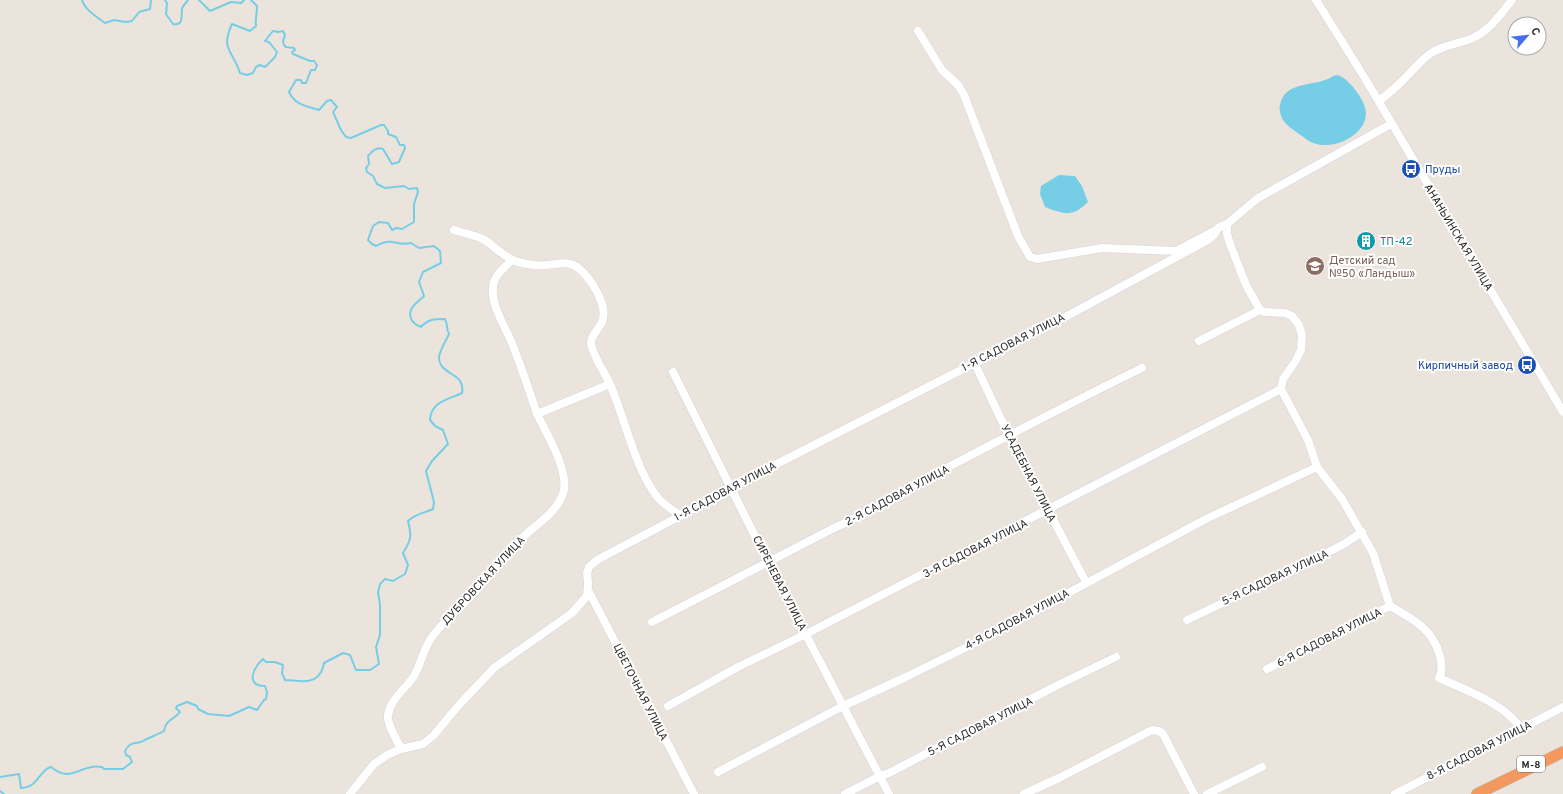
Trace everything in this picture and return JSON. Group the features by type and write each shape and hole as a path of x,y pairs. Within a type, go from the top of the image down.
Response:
{"highway":[{"name":"М-8","path":"1499,783 1563,746"},
{"name":"М-8","path":"1477,794 1563,752"}],"street":[{"name":"АНАНЬИНСКАЯ УЛИЦА","path":"1316,0 1378,101 1563,412"},
{"path":"1378,101 1397,87 1422,61 1431,54 1440,49 1473,37 1486,30 1495,22 1512,0"},
{"path":"918,31 942,70 958,85 964,95 1018,236 1030,257 1037,259 1102,248 1174,257"},
{"path":"1391,124 1258,198 1227,224 1226,234 1246,285 1260,310 1265,312 1281,312 1292,316 1297,321 1301,331 1301,350 1295,362 1282,379 1281,389 1308,440 1317,467 1334,488 1362,532 1373,553 1390,606 1420,624 1432,636 1441,658 1442,673 1439,678 1502,708 1511,715 1521,728"},
{"name":"1-Я САДОВАЯ УЛИЦА","path":"350,794 374,764 387,755 401,749 423,744 434,735 458,706 494,668 572,613 584,602 588,590 587,573 589,566 597,560 733,488 758,473 1067,316 1208,240 1214,235 1218,228 1227,224"},
{"path":"454,230 482,239 512,260 535,266 552,266 571,263 587,277 604,307 602,322 592,337 591,343 593,350 610,384 650,486 659,500 680,515"},
{"name":"ДУБРОВСКАЯ УЛИЦА","path":"401,749 387,718 389,710 394,701 414,676 429,642 440,626 467,600 522,538 543,520 557,505 564,489 563,474 558,456 536,414 512,342 501,320 495,300 493,287 495,278 512,260"},
{"path":"1199,341 1260,310"},
{"name":"УСАДЕБНАЯ УЛИЦА","path":"974,362 1009,436 1086,582"},
{"name":"2-Я САДОВАЯ УЛИЦА","path":"652,622 768,562 860,517 886,501 1056,410 1142,368"},
{"name":"СИРЕНЕВАЯ УЛИЦА","path":"673,372 733,488 768,562 889,794"},
{"path":"536,414 610,384"},
{"name":"3-Я САДОВАЯ УЛИЦА","path":"668,706 736,668 806,634 1281,389"},
{"name":"4-Я САДОВАЯ УЛИЦА","path":"718,772 843,706 973,644 1086,582 1206,519 1317,467"},
{"name":"5-Я САДОВАЯ УЛИЦА","path":"1187,620 1321,556 1344,544 1362,532"},
{"name":"ЦВЕТОЧНАЯ УЛИЦА","path":"588,590 694,794"},
{"name":"6-Я САДОВАЯ УЛИЦА","path":"1267,669 1390,606"},
{"name":"5-Я САДОВАЯ УЛИЦА","path":"845,794 1116,657"},
{"name":"8-Я САДОВАЯ УЛИЦА","path":"1395,794 1563,707"},
{"path":"1024,794 1095,760 1152,730 1159,731 1165,738 1194,794"},
{"path":"1207,794 1262,767"}],"water":[{"path":"1336,75 1346,80 1358,94 1365,107 1365,120 1355,134 1340,143 1322,145 1313,143 1285,123 1280,114 1282,98 1286,93 1298,86 1325,80"},
{"path":"1059,175 1075,176 1082,186 1088,202 1077,211 1063,213 1045,207 1040,194 1041,186"}],"waterway":[{"path":"82,0 88,10 105,23 114,20 126,22 132,21 139,12 150,9 151,0"},
{"path":"165,0 167,3 166,14 173,24 180,22 182,17 182,8 188,0"},
{"path":"199,0 210,11 231,2 241,3"},
{"path":"241,3 244,0"},
{"path":"0,777 19,774 21,788 32,785 44,771 51,767 57,771 67,774 94,767 102,767 104,769 123,769 132,762 130,757 126,755 125,751 129,745 143,741 164,731 166,724 180,712 176,708 177,706 187,702 197,706 198,709 208,714 229,716 249,707 257,710 266,699 267,692 265,686 255,683 253,676 256,667 263,659 266,662 275,662 283,665 282,673 285,680 309,681 314,679 322,671 324,663 343,653 350,655 356,670 370,670 379,664 376,647 380,635 380,605 378,592 380,584 385,579 393,581 405,574 408,565 403,553 410,538 408,521 417,515 433,509 434,502 426,471 432,461 448,444 443,430 435,426 430,420 431,414 433,409 441,402 462,393 462,386 457,377 440,364 440,352 449,334 445,319 432,320 426,322 421,327 413,322 410,314 413,306 424,296 419,282 423,272 441,263 440,251 434,246 419,248 411,243 401,244 387,242 376,246 368,240 373,226 379,222 388,223 392,230 396,228 402,229 414,222 414,204 418,192 417,188 409,189 404,186 385,188 377,184 373,176 367,172 366,168 369,164 368,156 379,148 383,149 392,164 399,162 405,148 404,145 400,145 396,137 388,134 388,131 384,125 351,138 346,137 341,130 333,112 337,107 331,100 327,101 319,110 305,106 294,100 289,92 296,80 301,80 302,83 306,83 311,70 315,70 317,65 314,61 310,61 293,54 292,52 295,50 294,48 286,47 284,45 283,41 285,35 283,31 273,31 265,41 269,42 277,52 275,57 265,67 260,65 256,67 253,73 247,75 240,73 227,45 227,39 232,24 250,31 256,26 257,6 251,0"},
{"path":"0,791 4,794"}],"place":[{"name":"Пруды","path":"1411,169"},
{"name":"ТП-42","path":"1366,241"},
{"name":"Детский сад №50 «Ландыш»","path":"1315,266"},
{"name":"Кирпичный завод","path":"1527,365"}]}
